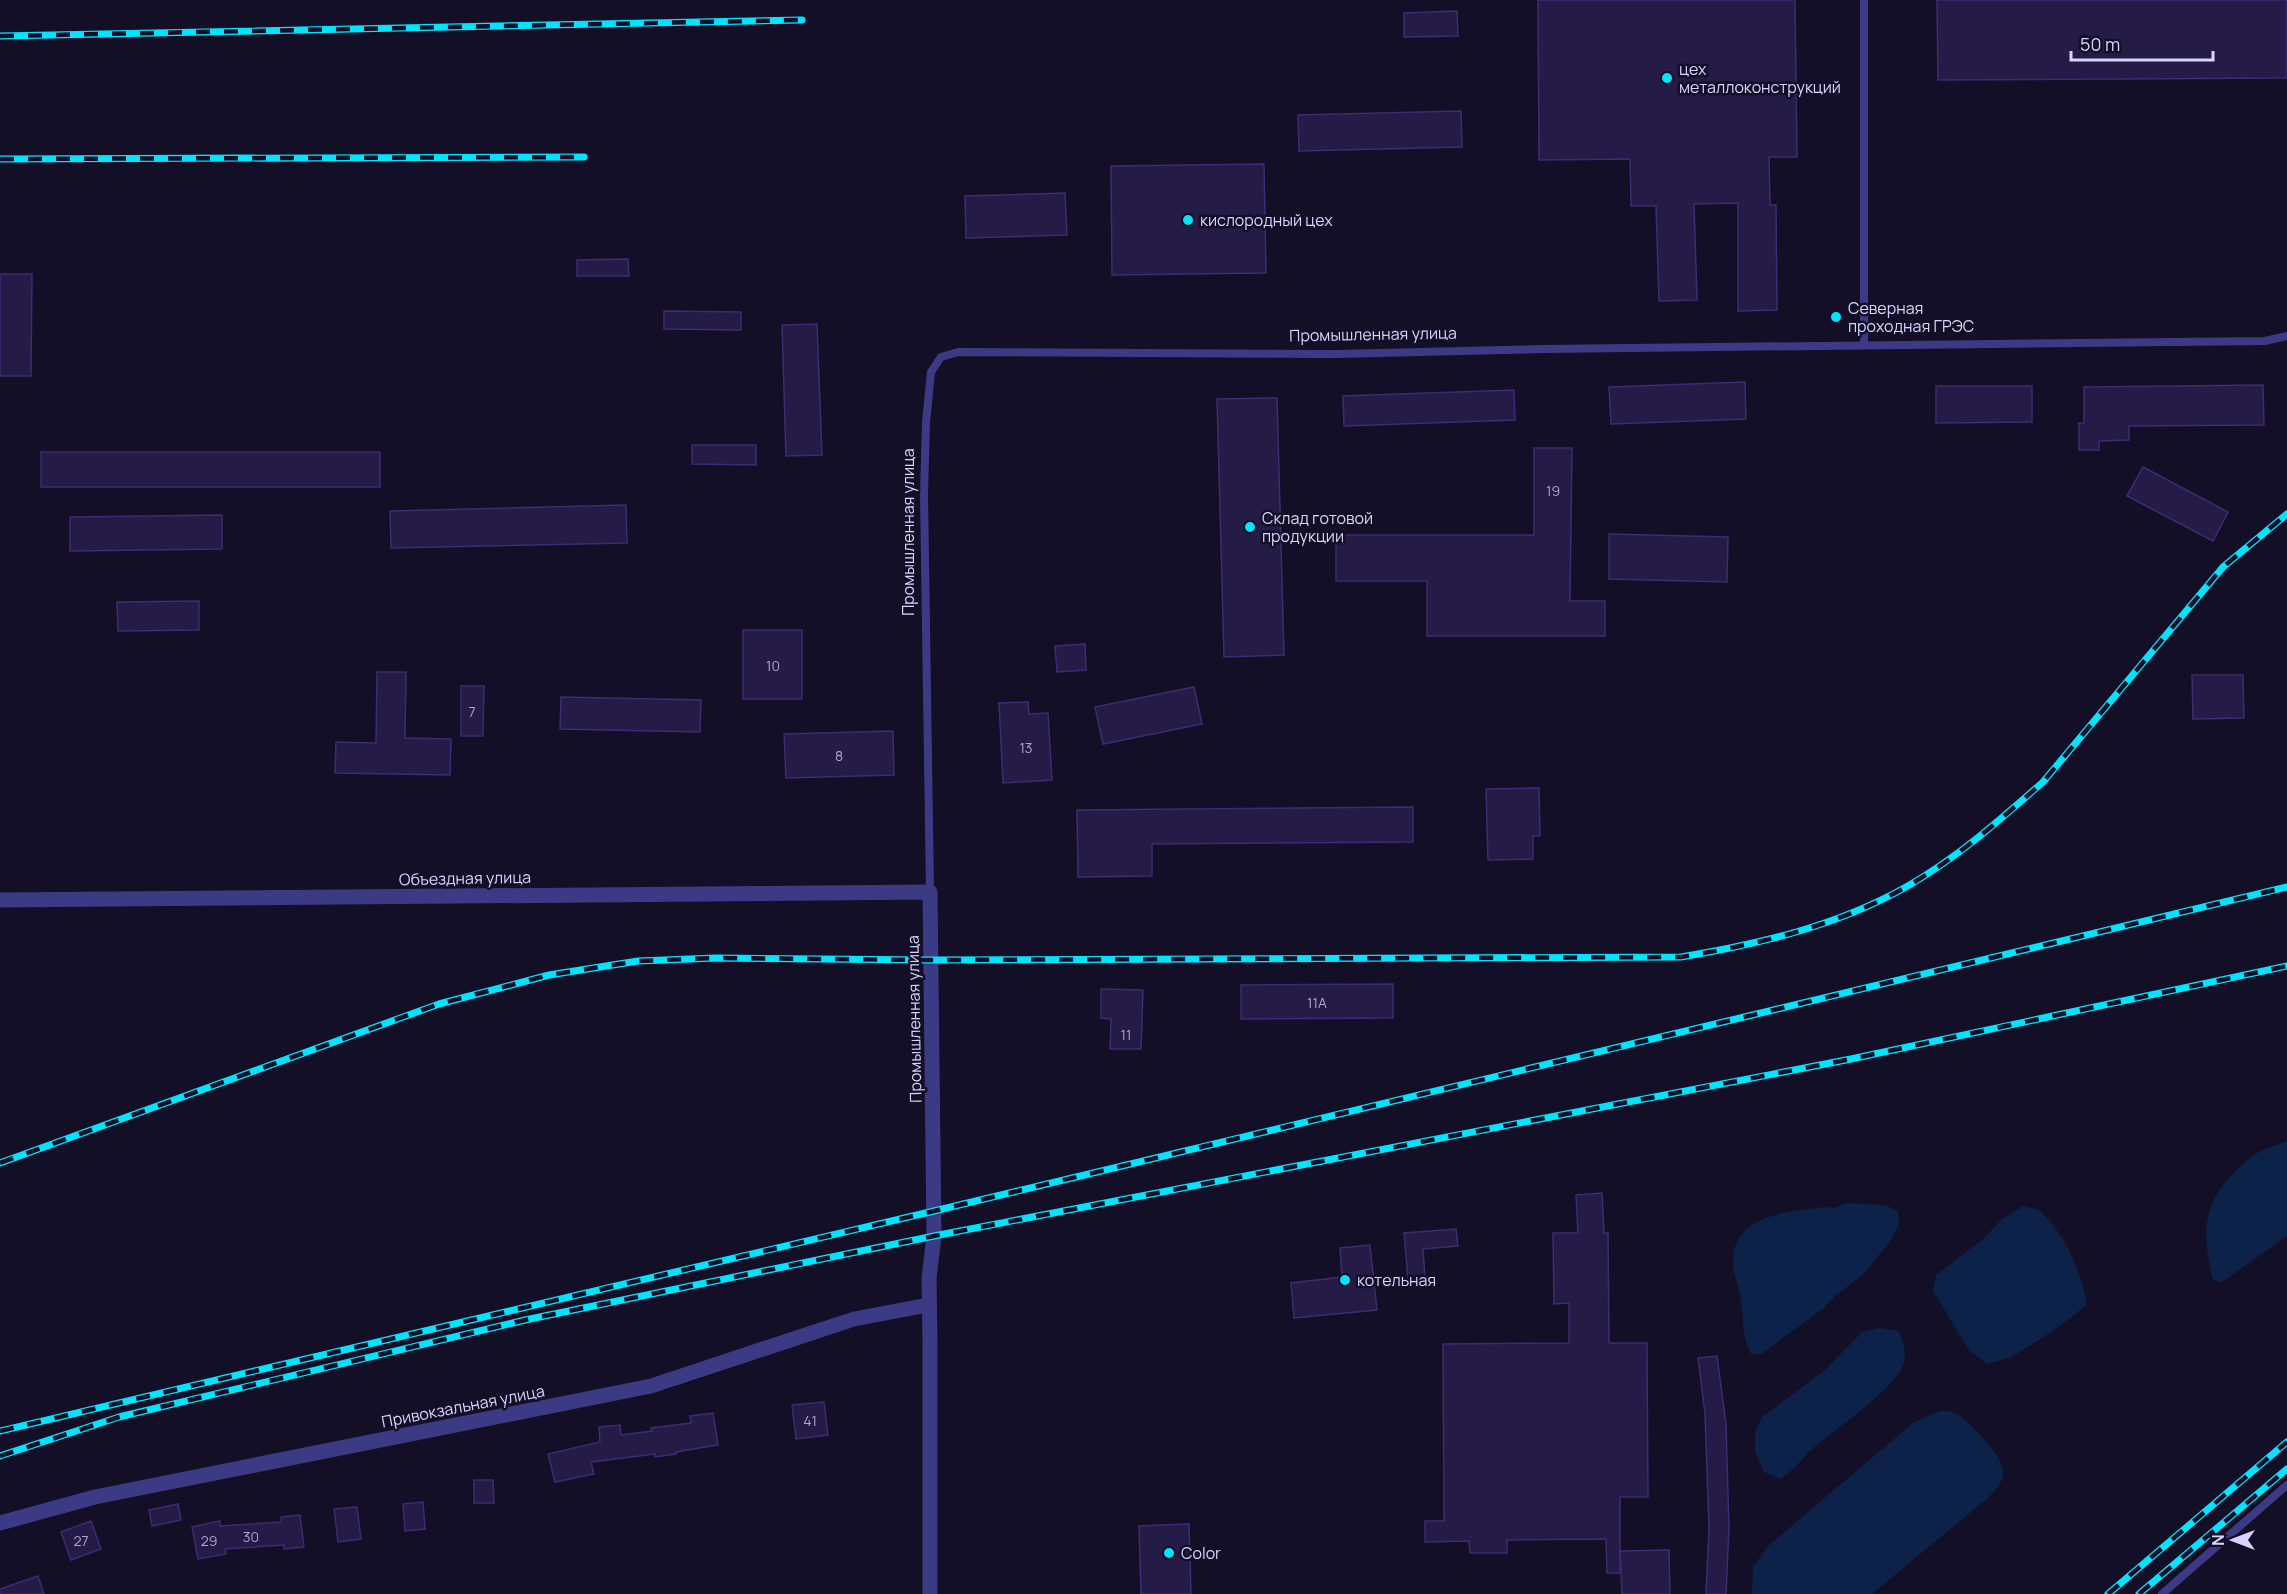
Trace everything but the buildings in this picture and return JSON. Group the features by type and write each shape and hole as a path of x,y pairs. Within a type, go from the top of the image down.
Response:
{"street":[{"name":"Объездная улица","path":"0,900 930,892"},
{"name":"Промышленная улица","path":"930,892 934,1236 928,1305 930,1594"},
{"name":"Привокзальная улица","path":"0,1523 95,1497 651,1386 855,1319 928,1305"}],"lane":[{"path":"1864,0 1864,345"},
{"name":"Промышленная улица","path":"930,892 924,494 929,383 931,372 941,357 958,352 1335,354 1824,345 2265,341 2287,336"},
{"path":"2162,1594 2287,1485"}],"water":[{"path":"2287,1141 2287,1236 2221,1283 2213,1279 2206,1233 2211,1206 2227,1181 2252,1156"},
{"path":"1847,1203 1885,1205 1898,1211 1899,1225 1890,1241 1864,1274 1835,1296 1824,1308 1761,1354 1751,1354 1744,1333 1741,1300 1734,1269 1736,1244 1744,1232 1767,1218 1797,1210 1834,1208"},
{"path":"2023,1206 2039,1211 2065,1242 2077,1268 2087,1305 2053,1331 2010,1358 1987,1364 1969,1350 1933,1291 1936,1275 1983,1239 2002,1219"},
{"path":"1880,1328 1898,1331 1905,1350 1904,1362 1890,1385 1817,1445 1780,1479 1764,1472 1755,1452 1755,1432 1762,1417 1825,1370 1862,1332"},
{"path":"1940,1411 1952,1412 1960,1416 1975,1429 2001,1462 2003,1477 1989,1497 1872,1594 1752,1594 1753,1567 1768,1546 1914,1422"}],"railway":[{"path":"0,36 802,20"},
{"path":"0,159 584,157"},
{"path":"0,1163 439,1004 549,975 638,961 716,958 931,960 1681,957 1797,932 1853,913 1906,887 1978,838 2011,810 2043,782 2223,567 2287,514"},
{"path":"0,1431 934,1211 2287,887"},
{"path":"0,1456 119,1417 525,1320 934,1236 1851,1059 2287,966"},
{"path":"2108,1594 2287,1442"},
{"path":"2139,1594 2287,1469"}],"place":[{"name":"цех металлоконструкций","path":"1667,78"},
{"name":"кислородный цех","path":"1188,220"},
{"name":"Северная проходная ГРЭС","path":"1836,317"},
{"name":"Склад готовой продукции","path":"1250,527"},
{"name":"котельная","path":"1345,1280"},
{"name":"Color","path":"1169,1553"}]}
